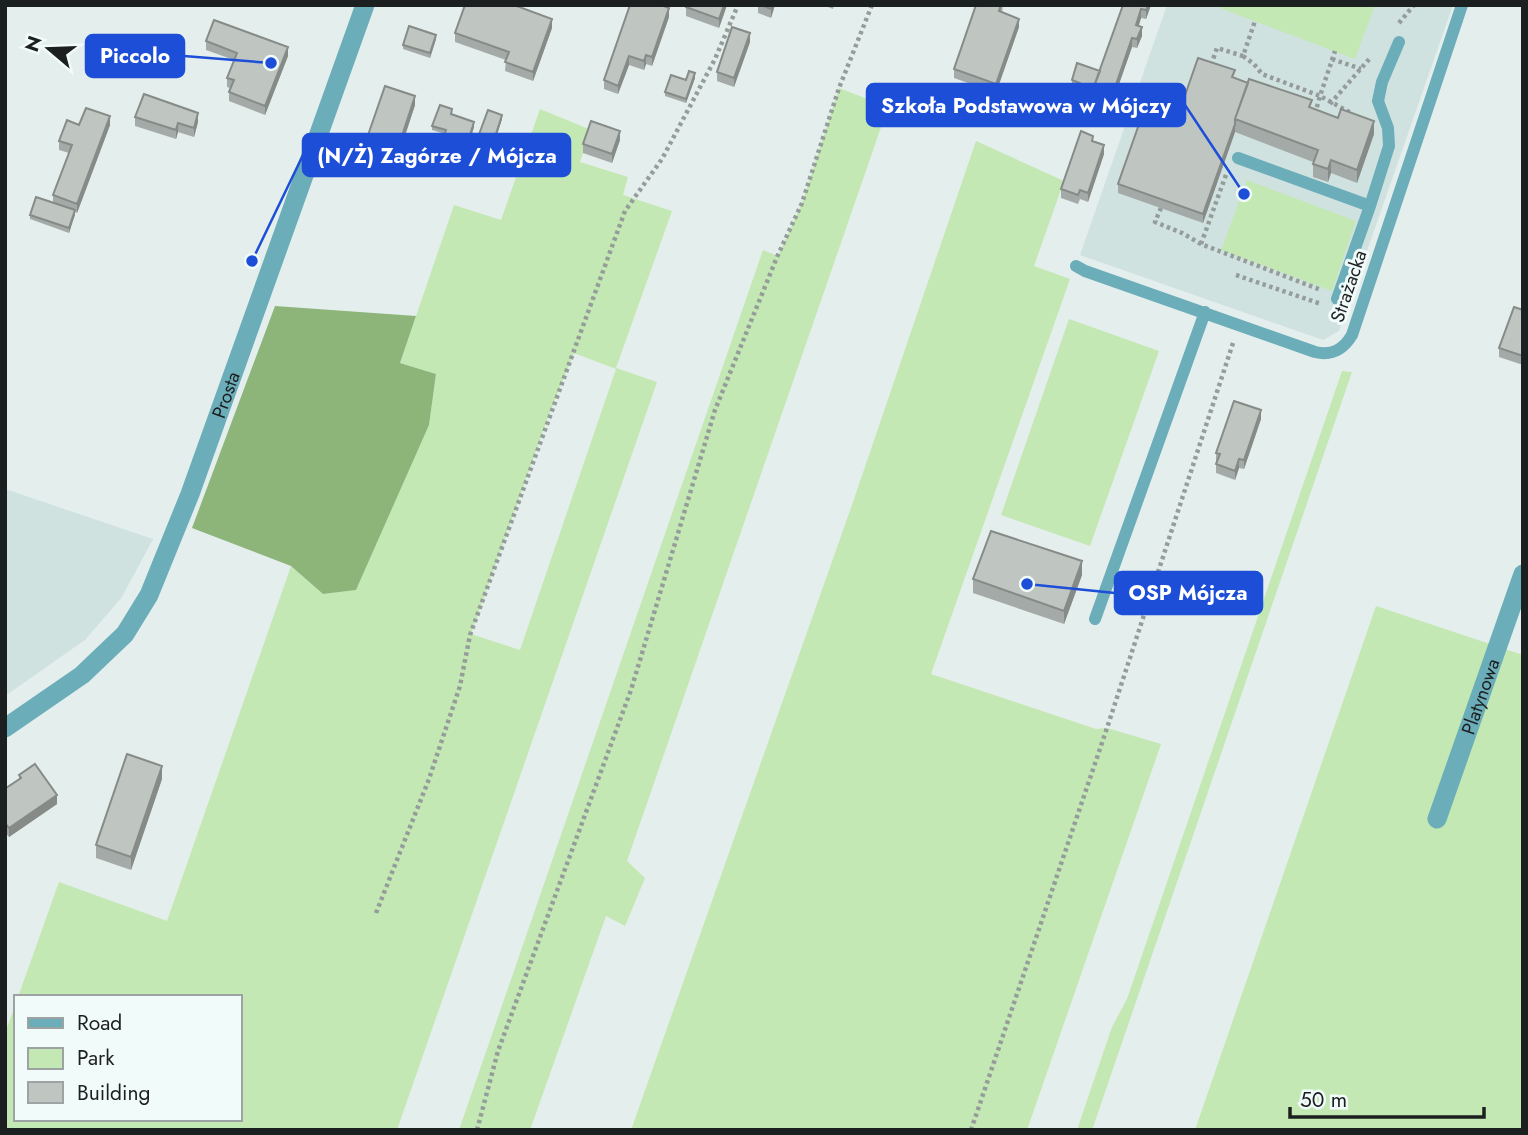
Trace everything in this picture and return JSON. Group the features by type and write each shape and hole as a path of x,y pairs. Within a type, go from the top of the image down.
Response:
{"street":[{"name":"Prosta","path":"5,728 82,675 125,634 149,595 190,494 365,5"},
{"name":"Platynowa","path":"1437,819 1523,574"}],"lane":[{"name":"Strażacka","path":"1076,266 1326,355 1338,352 1352,335 1462,5"},
{"path":"1337,298 1389,146 1388,128 1378,101 1382,82 1399,42"},
{"path":"1238,158 1370,206"},
{"path":"1095,619 1205,312"}],"path":[{"path":"376,914 429,779 460,686 470,635 625,211 673,139 715,59 738,5"},
{"path":"477,1130 498,1051 631,690 715,410 802,203 839,89 873,5"},
{"path":"1243,56 1255,21"},
{"path":"1209,71 1217,48 1243,56 1262,74 1320,96 1329,104 1353,114"},
{"path":"1312,122 1335,51"},
{"path":"1332,59 1361,69"},
{"path":"1201,244 1233,157 1238,158"},
{"path":"1161,208 1155,222 1201,244 1337,298 1331,304 1318,304 1236,275"},
{"path":"971,1130 1239,326"}],"shaded area":[{"path":"1167,5 1453,5 1339,331 1323,340 1080,255"},
{"path":"5,489 153,539 122,597 85,640 5,696"}],"green space":[{"path":"1212,5 1375,5 1355,59"},
{"path":"839,88 888,107 627,861 645,878 625,926 606,916 530,1130 459,1130 763,250 778,256 802,203"},
{"path":"540,109 591,130 580,162 628,177 623,195 672,211 616,368 657,382 397,1130 5,1130 5,1033 14,1008 14,1121 242,1121 242,995 19,995 59,882 167,921 291,566 323,594 356,590 429,425 436,374 400,363 454,205 501,220","holes":["574,353 616,369 520,650 471,634 548,417"]},
{"path":"976,141 1064,181 1034,266 1070,279 931,674 1096,729 1107,728 1161,744 1027,1130 631,1130 852,505"},
{"path":"1247,180 1356,221 1332,291 1221,250"},
{"path":"275,306 416,316 400,363 436,374 429,425 356,590 323,594 291,566 192,528"},
{"path":"1069,319 1159,351 1090,546 1001,515"},
{"path":"1342,371 1352,372 1092,1130 1077,1130 1112,1027 1127,999"},
{"path":"1376,606 1523,655 1523,1130 1195,1130"}],"building":[{"path":"465,5 514,5 552,19 533,72 505,62 509,52 455,33"},
{"path":"630,5 661,5 669,8 652,57 646,55 644,61 629,56 618,86 604,80"},
{"path":"686,5 724,5 719,19"},
{"path":"976,5 1001,5 999,11 1019,19 996,84 954,69"},
{"path":"1123,5 1148,5 1146,10 1141,9 1136,25 1142,27 1137,39 1132,38 1112,96 1093,89"},
{"path":"214,20 288,47 265,106 229,92 234,80 227,78 237,53 206,41"},
{"path":"409,26 436,35 430,53 403,45"},
{"path":"732,27 750,33 734,78 717,72"},
{"path":"1198,58 1235,70 1232,77 1248,83 1203,214 1118,184 1150,93 1182,104"},
{"path":"1077,63 1100,71 1088,100 1076,96 1080,83 1072,80"},
{"path":"689,71 695,73 686,99 665,92 671,75 686,80"},
{"path":"1249,79 1312,100 1309,107 1338,118 1341,109 1374,121 1357,170 1331,160 1328,169 1313,164 1318,150 1235,119"},
{"path":"385,86 415,96 398,148 367,138"},
{"path":"144,94 198,113 194,128 178,123 176,130 135,117"},
{"path":"440,105 452,109 451,114 474,122 464,154 441,147 446,130 432,126"},
{"path":"86,108 110,116 77,204 53,195 72,145 59,141 67,120 79,125"},
{"path":"488,110 502,115 495,137 502,139 496,155 474,148"},
{"path":"591,121 620,131 612,154 583,144"},
{"path":"1081,131 1093,136 1092,141 1104,145 1088,193 1080,190 1078,195 1061,189"},
{"path":"36,197 75,210 69,228 30,215"},
{"path":"1514,307 1523,310 1523,356 1499,348"},
{"path":"1234,401 1261,410 1244,460 1239,459 1235,471 1216,464 1220,454 1216,453"},
{"path":"991,531 1082,561 1064,611 973,579"},
{"path":"127,754 162,766 131,857 96,845"},
{"path":"35,764 57,795 9,828 5,823 5,787 21,778 19,775"}],"place":[{"name":"Piccolo","path":"271,63"},
{"name":"Szkoła Podstawowa w Mójczy","path":"1244,194"},
{"name":"(N/Ż) Zagórze / Mójcza","path":"252,261"},
{"name":"OSP Mójcza","path":"1027,584"}]}
